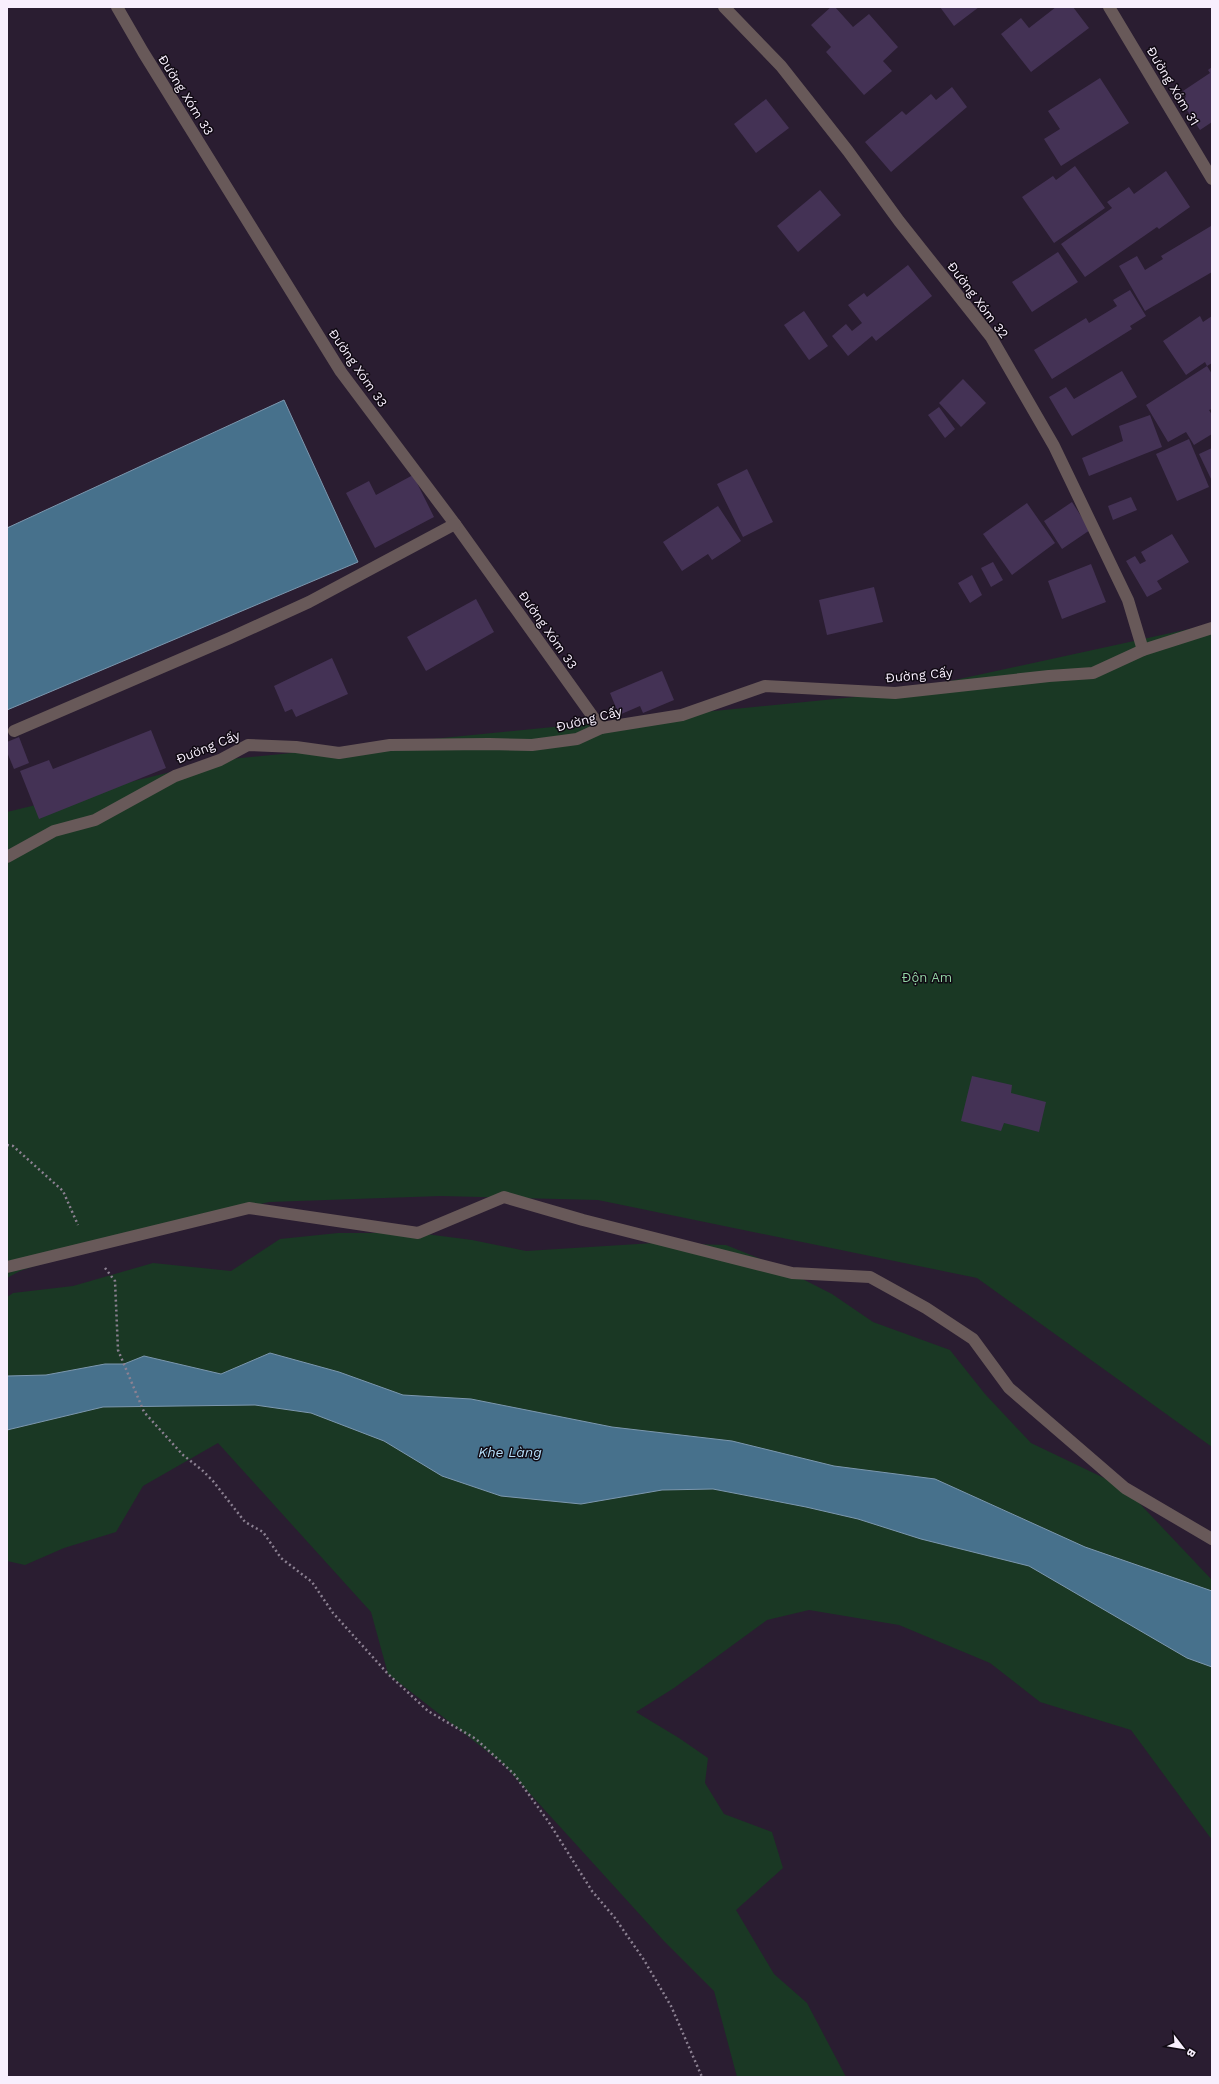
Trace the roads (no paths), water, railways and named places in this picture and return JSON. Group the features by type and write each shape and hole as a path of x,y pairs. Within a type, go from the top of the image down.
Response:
{"street":[{"name":"Đường Xóm 33","path":"117,7 143,52 341,372 455,524 601,728"},
{"name":"Đường Xóm 32","path":"724,7 781,66 848,151 899,221 991,337 1064,467 1128,600 1143,650"},
{"name":"Đường Xóm 31","path":"1109,7 1212,179"},
{"path":"14,731 230,638 301,605 455,524"},
{"name":"Đường Cấy","path":"7,857 54,831 95,820 174,776 220,760 248,745 296,747 339,753 390,745 532,745 577,739 601,728 682,715 765,686 895,693 1049,676 1093,673 1143,650 1212,628"},
{"path":"7,1268 249,1208 418,1233 504,1197 583,1220 792,1273 870,1277 926,1308 973,1339 1009,1388 1125,1488 1212,1539"}],"water":[{"path":"284,400 358,562 7,710 7,528"},
{"name":"Khe Làng","path":"270,1353 339,1372 403,1395 471,1399 612,1427 732,1441 834,1466 935,1479 1085,1547 1212,1591 1212,1667 1187,1658 1029,1566 921,1539 858,1519 806,1507 713,1489 662,1490 581,1504 501,1496 442,1476 384,1441 311,1413 255,1405 103,1407 7,1430 7,1376 46,1375 105,1364 124,1364 144,1356 221,1374"}],"park label":[{"name":"Độn Am","path":"927,977"}]}
